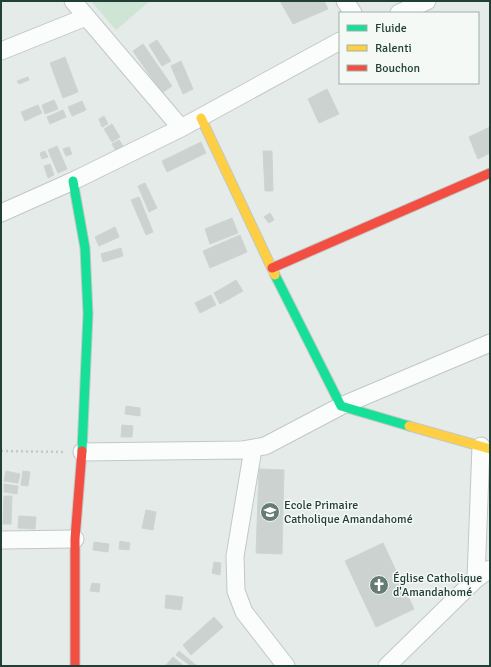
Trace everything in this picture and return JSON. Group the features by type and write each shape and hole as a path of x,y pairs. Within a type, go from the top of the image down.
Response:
{"street":[{"path":"73,1 181,128"},
{"path":"345,1 352,12"},
{"path":"401,12 428,1"},
{"path":"1,51 86,17"},
{"path":"1,213 73,181 201,118 339,42"},
{"path":"201,118 272,268 341,406 486,447 476,579"},
{"path":"272,268 490,174"},
{"path":"73,181 85,248 88,314 82,452 75,539 75,666"},
{"path":"82,452 242,450 265,446 341,406 490,342"},
{"path":"253,448 235,556 236,591 244,612 286,666"},
{"path":"1,540 75,539"},
{"path":"387,666 476,579 490,569"}],"path":[{"path":"1,451 82,452"}],"green space":[{"path":"91,1 150,1 116,30"}],"building":[{"path":"280,1 324,1 328,9 293,24"},
{"path":"157,40 171,61 162,66 149,45"},
{"path":"143,44 172,86 162,93 133,51"},
{"path":"65,57 78,92 63,98 50,63"},
{"path":"181,61 193,89 183,94 171,66"},
{"path":"28,77 29,80 19,84 17,81"},
{"path":"327,89 339,114 319,123 308,99"},
{"path":"54,100 58,109 45,114 42,105"},
{"path":"82,101 86,110 72,116 68,107"},
{"path":"38,105 42,113 25,121 21,112"},
{"path":"63,110 66,117 50,124 47,117"},
{"path":"104,116 108,124 102,127 99,119"},
{"path":"112,124 120,137 112,142 104,129"},
{"path":"490,127 490,153 478,159 469,137"},
{"path":"119,140 123,146 116,151 112,144"},
{"path":"201,142 206,153 167,172 162,161"},
{"path":"57,146 67,169 58,173 48,150"},
{"path":"69,147 72,154 66,156 63,149"},
{"path":"45,151 48,157 42,159 40,153"},
{"path":"263,151 272,151 273,191 265,191"},
{"path":"50,164 54,175 48,178 44,166"},
{"path":"145,183 157,208 149,212 138,186"},
{"path":"139,197 153,232 146,235 131,200"},
{"path":"270,213 274,220 269,223 264,217"},
{"path":"232,218 238,233 210,244 205,229"},
{"path":"115,227 119,237 99,246 95,237"},
{"path":"240,235 247,252 210,268 203,251"},
{"path":"121,248 123,256 103,262 101,254"},
{"path":"236,280 243,291 220,304 214,293"},
{"path":"211,295 216,305 200,313 195,303"},
{"path":"126,406 140,408 140,416 125,414"},
{"path":"122,425 133,426 132,437 121,437"},
{"name":"Ecole Primaire Catholique Amandahomé","path":"259,469 284,470 282,554 256,553"},
{"path":"6,471 20,474 18,483 4,481"},
{"path":"23,471 30,472 28,486 21,485"},
{"path":"4,484 18,486 17,494 4,492"},
{"path":"4,496 12,496 11,524 3,524"},
{"path":"146,510 156,512 153,530 142,528"},
{"path":"19,516 36,517 35,529 18,528"},
{"path":"120,541 130,543 129,550 119,549"},
{"path":"94,542 109,544 108,552 93,550"},
{"name":"Église Catholique d'Amandahomé","path":"383,543 414,609 376,627 345,561"},
{"path":"214,562 221,563 220,575 212,573"},
{"path":"92,583 100,584 99,592 90,591"},
{"path":"166,595 183,597 181,610 165,608"},
{"path":"214,617 223,627 191,655 183,645"},
{"path":"179,651 197,666 191,666 176,655"},
{"path":"173,657 184,666 165,666"}],"traffic: fast":[{"path":"73,181 85,248 88,314 82,451"},
{"path":"275,275 341,406 409,426"}],"traffic: slow":[{"path":"201,118 275,275"},
{"path":"409,426 490,449"}],"traffic: jam":[{"path":"272,268 490,173"},
{"path":"75,666 75,539 82,451"}],"place":[{"name":"Ecole Primaire Catholique Amandahomé","path":"270,512"},
{"name":"Église Catholique d'Amandahomé","path":"379,585"}]}
